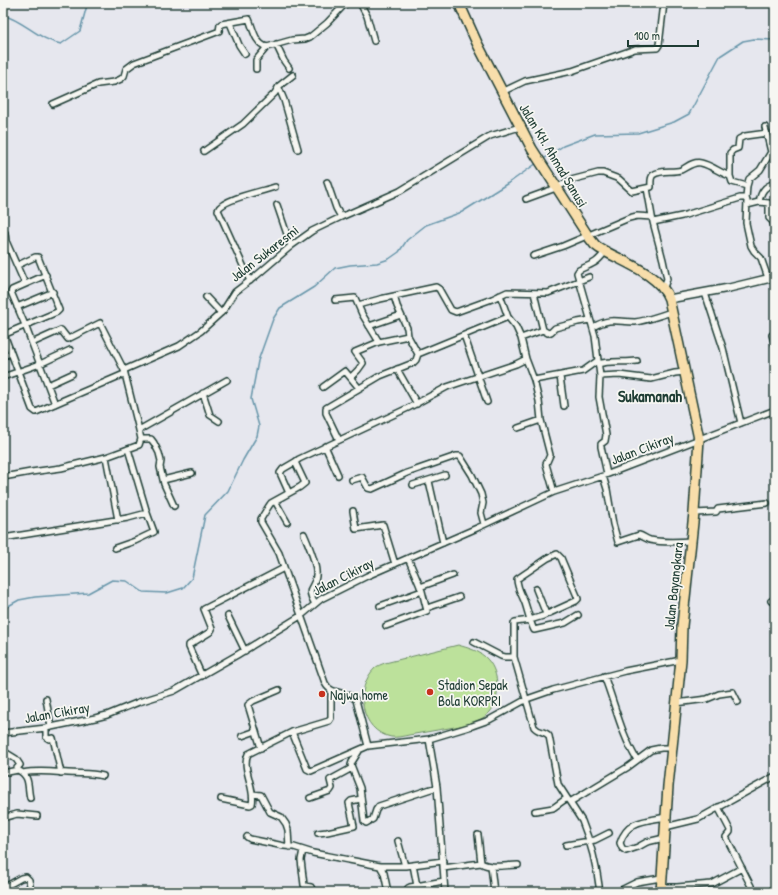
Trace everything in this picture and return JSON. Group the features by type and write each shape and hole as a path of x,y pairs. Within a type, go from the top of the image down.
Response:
{"highway":[{"name":"Jalan KH. Ahmad Sanusi","path":"459,3 502,92 532,149 546,174 588,236 595,245 650,276 664,288"},
{"name":"Jalan Bayangkara","path":"661,886 682,626 692,541 699,439 669,299 664,288"}],"street":[{"path":"256,69 256,60 267,47 310,37 327,23 346,3"},
{"path":"360,3 367,16 374,41"},
{"path":"502,92 531,79 572,71 635,49 657,48 659,45 664,3"},
{"path":"53,104 98,84 114,82 121,79 124,76 126,69 134,63 217,32 219,31 220,24 248,19 254,35 263,46 267,47"},
{"path":"230,23 239,45 245,54"},
{"path":"276,44 289,68"},
{"path":"204,151 238,128 279,88 282,83 293,75"},
{"path":"279,88 284,100 298,149"},
{"name":"Jalan Sukaresmi","path":"18,371 33,411 37,412 184,344 221,313 234,292 312,231 398,192 490,136 520,127"},
{"path":"669,299 729,288 772,278 761,258 751,246 746,223 746,199 749,179 760,170 771,152 765,127"},
{"path":"747,186 732,182 730,176 730,153 738,148 739,139 745,136 767,133"},
{"path":"769,140 775,138"},
{"path":"526,199 556,188 571,180 598,173 619,179 632,191 651,186 651,178 653,175 665,171 680,170 697,163 704,164 730,176"},
{"path":"328,182 336,208 341,217"},
{"path":"759,202 762,191 775,183"},
{"path":"250,281 218,210 220,206 224,204 249,194 275,187"},
{"path":"647,188 667,279 664,288"},
{"path":"533,256 637,216 653,220 682,216 740,198 746,199"},
{"path":"747,205 759,202 769,202 769,218 773,222 775,230"},
{"path":"277,205 291,246"},
{"path":"5,234 6,241 18,265 25,284"},
{"path":"606,252 596,262 577,271 585,306 593,327 600,376 599,397 606,435 605,441 601,444 601,447 613,524 618,542 639,536 649,540 668,542 692,541"},
{"path":"18,265 38,257 60,308 59,311 3,334 18,371"},
{"path":"46,275 11,291 55,404"},
{"path":"358,305 436,287 439,289 451,310 455,312 507,292 534,294 548,293 589,277"},
{"path":"17,306 53,292"},
{"path":"705,292 723,348 741,423"},
{"path":"534,294 543,330 548,333 555,328 590,320"},
{"path":"500,295 508,317 516,327 521,338 526,359 534,380 541,420 550,455 546,464 554,492"},
{"path":"340,440 325,410 333,403 380,376 415,362 417,359 418,354 408,336 407,328 400,315 394,296"},
{"path":"206,297 221,313"},
{"path":"334,300 354,298 379,342"},
{"path":"593,327 601,322 610,320 636,322 672,312"},
{"path":"369,326 400,315"},
{"path":"418,354 508,317"},
{"path":"3,477 62,468 106,457 139,445 141,438 124,372 100,323 68,339 62,330 32,343"},
{"path":"521,338 543,330"},
{"path":"775,333 772,335 775,345"},
{"path":"464,335 487,402"},
{"path":"351,377 363,363 355,352 379,342 408,336"},
{"path":"3,377 40,364 70,350"},
{"path":"3,356 11,353"},
{"path":"290,493 280,473 283,469 299,459 417,404 447,387 526,359"},
{"path":"534,380 583,371 598,362 637,361"},
{"path":"397,369 417,404"},
{"path":"323,387 343,372 346,372 359,388"},
{"path":"600,376 620,375 656,379 661,376 685,372"},
{"path":"48,385 72,374"},
{"path":"560,376 564,406"},
{"path":"139,430 226,380"},
{"path":"203,393 210,415 219,421"},
{"name":"Jalan Cikiray","path":"3,733 48,727 107,714 174,691 202,676 302,615 315,604 335,591 554,492 605,475 775,410"},
{"path":"518,428 541,420"},
{"path":"141,438 149,439 154,443 161,461 160,467 166,491 174,506"},
{"path":"325,446 338,475"},
{"path":"115,548 135,541 154,531 147,513 128,449"},
{"path":"352,480 362,477 368,488 372,489 407,473 456,456 460,456 482,494 483,503 481,513 484,524"},
{"path":"106,457 118,520"},
{"path":"296,462 306,483 268,505 267,511 261,519 279,553 328,690 350,695 356,700 368,746"},
{"path":"163,480 192,473"},
{"path":"413,485 445,475"},
{"path":"429,481 443,543"},
{"path":"275,501 287,522"},
{"path":"694,513 716,512 718,509 767,503"},
{"path":"352,511 356,529 383,525 396,564"},
{"path":"3,538 118,520 147,513"},
{"path":"304,534 316,570 315,583 309,592 315,604"},
{"path":"578,615 565,623 536,631 530,620 517,584 517,579 548,558 557,554 561,558 578,599 546,614 530,620 518,621 514,624 514,657 534,727 538,732 548,735 556,780 582,821 590,842 600,892"},
{"path":"408,558 427,608"},
{"path":"202,676 189,647 191,643 210,632 212,629 204,609 284,568"},
{"path":"380,606 453,575"},
{"path":"536,588 546,614"},
{"path":"386,626 425,612 427,611 427,608 459,597"},
{"path":"228,616 245,650"},
{"path":"474,642 501,656 514,657"},
{"path":"292,732 307,769 310,771 368,746 429,739 472,726 489,720 527,699 553,690 625,671 680,660"},
{"path":"604,676 619,723 637,760"},
{"path":"261,748 248,704 279,690"},
{"path":"220,799 250,805 253,802 253,794 246,759 248,754 292,732 329,721 331,718 331,691"},
{"path":"676,703 707,699 719,694 733,692 738,702"},
{"path":"46,699 48,727 45,735 47,738 53,738 61,773"},
{"path":"242,736 256,731"},
{"path":"429,739 437,787 445,892"},
{"path":"535,811 552,808 569,800 637,760 651,750 672,748"},
{"path":"3,751 16,759 19,769 28,779 30,798"},
{"path":"359,751 352,762 352,768 360,788 364,821 367,823 373,819 379,806 437,787"},
{"path":"310,798 330,791 332,788 330,780 352,768"},
{"path":"8,772 19,769 61,773 90,773 103,776"},
{"path":"665,827 692,822 775,776"},
{"path":"253,794 261,795 270,812 283,819 288,827 289,847"},
{"path":"318,833 354,826 349,803 361,799"},
{"path":"718,807 730,830 726,837 754,892"},
{"path":"3,818 17,814 37,816"},
{"path":"664,838 647,842 626,851 622,848 620,843 633,824 666,816"},
{"path":"566,845 590,842 609,833"},
{"path":"478,835 481,863"},
{"path":"247,837 250,839 381,866 405,866 443,861"},
{"path":"398,841 405,866"},
{"path":"303,850 301,860 304,885 311,887 313,892"},
{"path":"443,868 481,863 491,866 518,865"},
{"path":"413,865 417,886"},
{"path":"381,866 388,892"},
{"path":"491,866 494,892"},
{"path":"617,892 637,882 677,887 712,884 742,868"},
{"path":"3,888 21,878 26,877 29,880 31,892"},
{"path":"409,892 408,888 444,882"},
{"path":"769,892 775,888"}],"green space":[{"name":"Stadion Sepak Bola KORPRI","path":"458,645 482,654 492,665 496,678 497,693 494,707 485,717 466,725 398,737 391,737 381,733 372,726 367,718 363,697 364,686 368,676 375,668 385,663"}],"waterway":[{"path":"3,15 11,18 46,39 61,44 80,31 87,5 93,3"},
{"path":"542,160 563,146 595,134 638,133 674,122 689,114 720,56 743,41 754,39 775,40"},
{"path":"3,609 19,600 35,597 88,593 112,580 127,581 143,592 167,593 183,588 192,578 205,515 228,491 257,436 259,426 251,399 258,361 273,319 280,308 314,287 335,268 350,265 377,263 389,259 399,252 407,240 426,225 462,212 537,163"}],"place":[{"name":"Stadion Sepak Bola KORPRI","path":"430,692"},
{"name":"Najwa home","path":"322,694"}],"district":[{"name":"Sukamanah","path":"650,396"}]}
